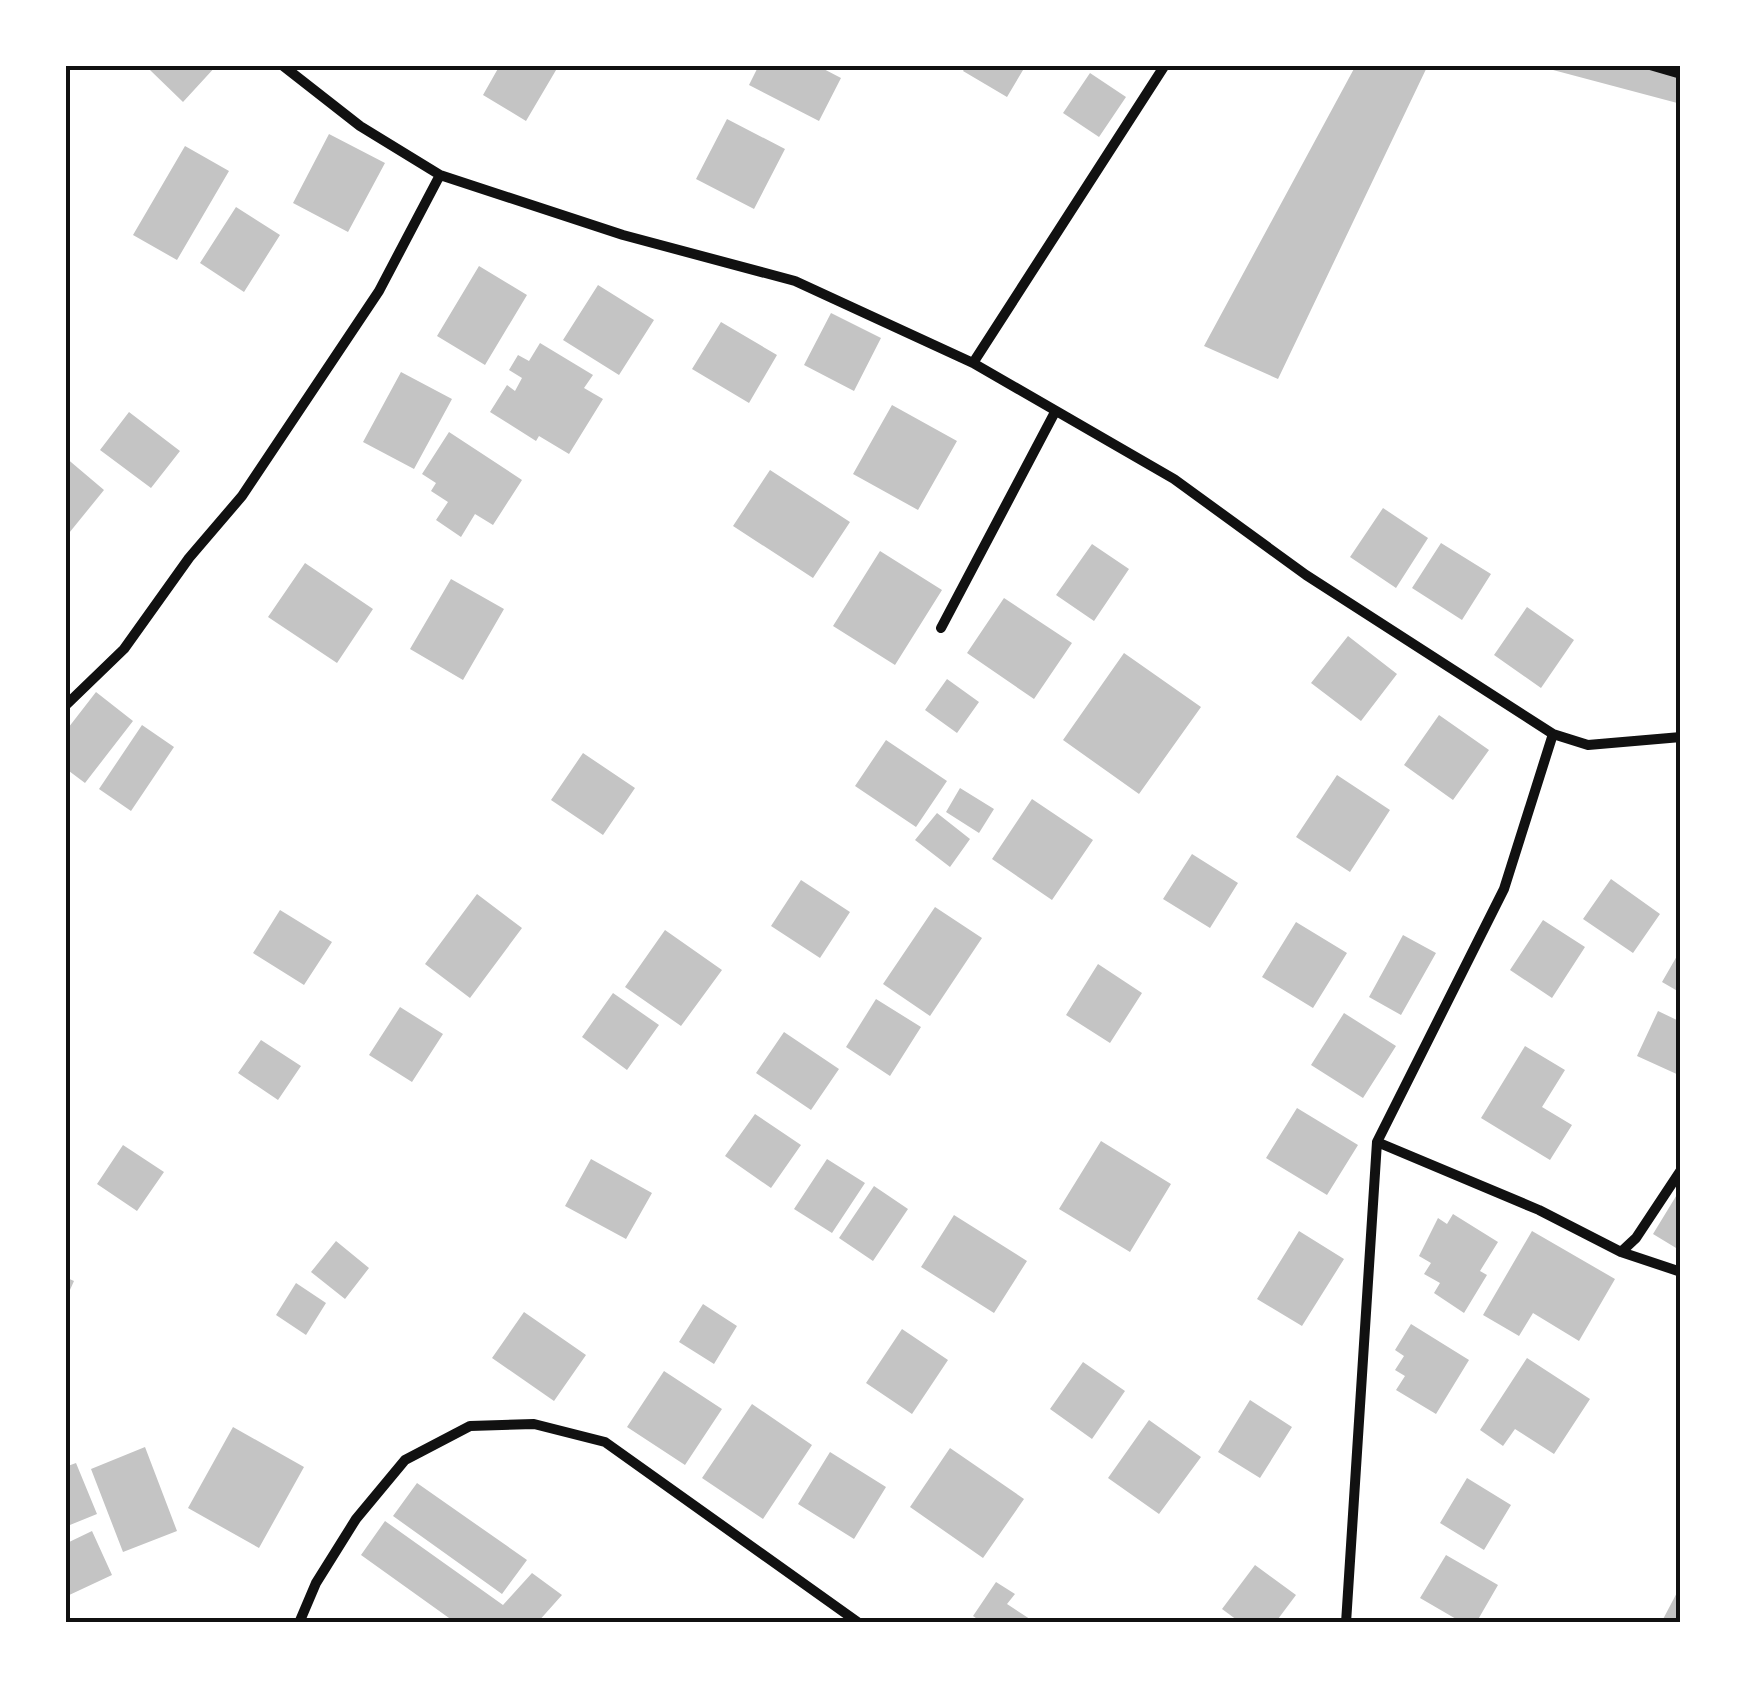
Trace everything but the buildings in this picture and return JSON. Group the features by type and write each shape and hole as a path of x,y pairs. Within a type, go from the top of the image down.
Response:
{"street":[{"path":"282,65 360,126 440,174 624,235 795,282 973,362 1174,478 1306,575 1553,734 1588,745 1681,737"},
{"path":"973,362 1165,65"},
{"path":"1650,65 1681,74"},
{"path":"65,706 124,649 189,558 242,496 379,291 440,174"},
{"path":"942,628 1055,412"},
{"path":"1346,1623 1377,1142 1504,889 1553,734"},
{"path":"1377,1142 1539,1210 1621,1252 1681,1272"},
{"path":"1621,1252 1636,1238 1681,1170"},
{"path":"298,1623 316,1583 356,1520 405,1460 470,1426 534,1424 605,1442 860,1623"}]}
